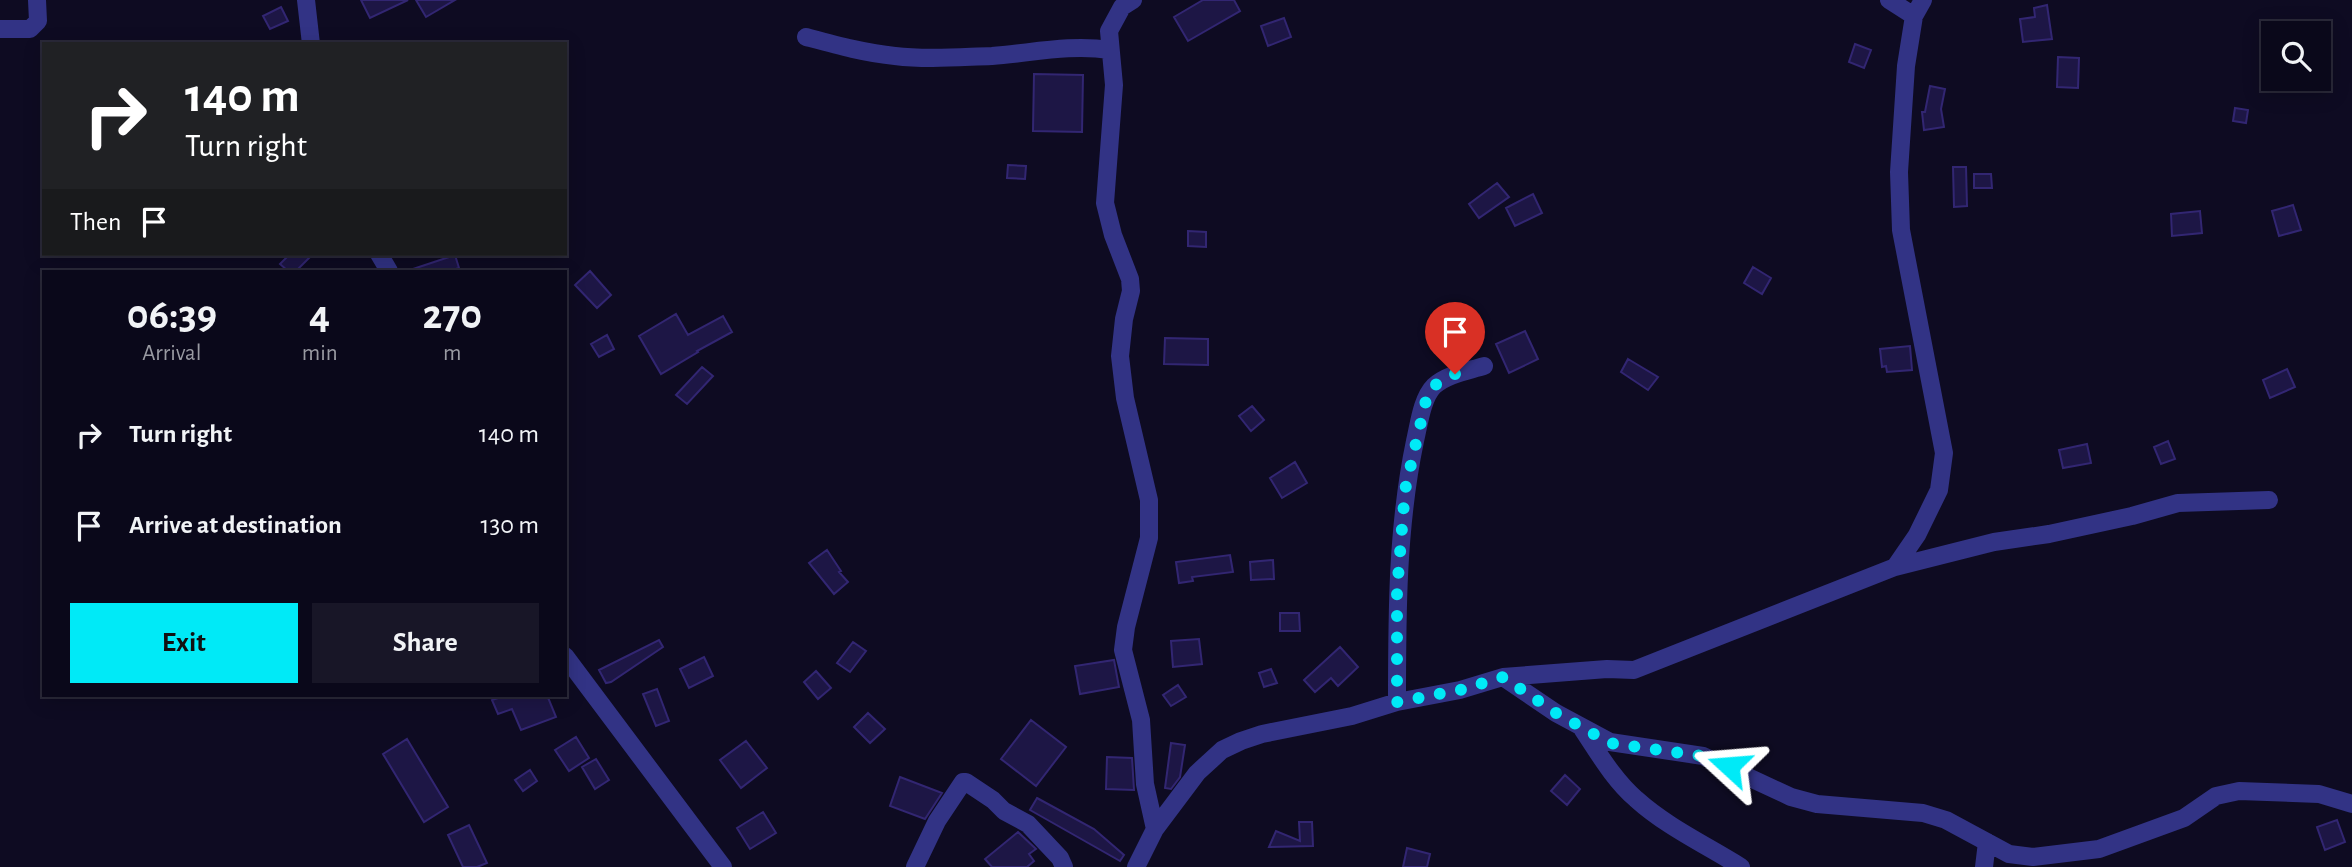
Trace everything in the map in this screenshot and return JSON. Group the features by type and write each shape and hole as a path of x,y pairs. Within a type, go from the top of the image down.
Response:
{"street":[{"path":"0,29 30,29 38,21 37,0"},
{"path":"306,0 311,42"},
{"path":"1133,0 1122,7 1109,31 1114,85 1105,203 1113,235 1130,279 1131,291 1124,319 1120,356 1125,398 1149,500 1149,538 1126,626 1124,650 1141,720 1145,784 1155,829"},
{"path":"1889,0 1914,16"},
{"path":"1895,567 1917,535 1939,490 1944,453 1901,230 1899,173 1906,66 1914,16 1923,0"},
{"path":"806,37 852,49 897,56 943,58 1073,47 1110,50"},
{"path":"1397,702 1398,578 1405,490 1419,424 1427,396 1435,385 1455,374 1484,366"},
{"path":"1136,867 1155,829 1196,774 1222,750 1262,734 1352,716 1397,702 1460,690 1503,677 1607,669 1634,670 1895,567 1994,542 2049,534 2178,503 2269,500"},
{"path":"567,659 723,867"},
{"path":"1503,677 1610,743 1703,756 1791,797 1817,804 1923,813 1945,820 2009,854 2034,857 2099,849 2184,818 2216,796 2239,791 2319,794 2352,804"},
{"path":"1581,727 1612,774 1635,798 1665,822 1741,867"},
{"path":"915,867 937,821 963,782 974,786 1004,811 1028,824 1060,858 1064,867"},
{"path":"1984,867 1987,842"}],"building":[{"path":"361,0 408,0 370,18"},
{"path":"416,0 455,0 426,17"},
{"path":"1203,0 1234,0 1240,11 1188,41 1174,17"},
{"path":"2047,5 2052,39 2023,42 2020,19 2035,17 2034,8"},
{"path":"281,7 288,21 270,29 263,16"},
{"path":"1284,18 1291,37 1268,46 1261,26"},
{"path":"1855,44 1871,50 1864,68 1849,62"},
{"path":"2058,57 2079,58 2078,88 2057,87"},
{"path":"1034,74 1083,75 1082,132 1033,131"},
{"path":"1930,86 1945,89 1941,109 1944,127 1924,130 1922,112 1925,112"},
{"path":"2235,108 2248,110 2246,123 2233,121"},
{"path":"1008,165 1026,166 1025,179 1007,178"},
{"path":"1953,167 1966,167 1967,206 1954,207"},
{"path":"1974,174 1991,174 1992,188 1974,188"},
{"path":"1497,183 1509,197 1479,218 1469,204"},
{"path":"1533,194 1542,213 1515,226 1506,208"},
{"path":"2293,205 2301,230 2279,236 2272,211"},
{"path":"2200,211 2202,233 2172,236 2171,214"},
{"path":"1188,231 1206,232 1206,247 1188,246"},
{"path":"288,256 311,256 297,270 287,270 280,264"},
{"path":"452,256 455,256 459,268 452,270 413,269"},
{"path":"1753,267 1771,278 1762,294 1744,283"},
{"path":"590,271 611,295 597,308 575,285"},
{"path":"676,314 688,335 723,316 732,332 661,374 639,336"},
{"path":"1525,331 1538,359 1509,373 1496,344"},
{"path":"607,335 614,349 599,357 591,344"},
{"path":"1165,338 1208,339 1208,365 1164,364"},
{"path":"1910,346 1912,370 1887,372 1886,366 1882,367 1880,349"},
{"path":"1628,359 1658,377 1648,390 1621,372"},
{"path":"702,367 713,376 687,404 676,395"},
{"path":"2287,369 2295,387 2270,398 2263,380"},
{"path":"1252,406 1264,420 1251,431 1239,416"},
{"path":"2168,441 2175,459 2161,464 2154,447"},
{"path":"2087,444 2091,463 2063,468 2059,450"},
{"path":"1295,462 1307,483 1282,498 1270,478"},
{"path":"827,550 848,582 834,594 809,563"},
{"path":"1230,555 1233,572 1192,577 1193,581 1179,583 1176,562"},
{"path":"1273,560 1274,579 1251,580 1250,562"},
{"path":"1280,613 1299,613 1300,631 1280,631"},
{"path":"1199,639 1202,664 1173,667 1171,641"},
{"path":"659,640 663,647 606,683 599,670"},
{"path":"853,642 866,651 850,672 837,663"},
{"path":"1340,647 1358,667 1338,686 1331,678 1315,692 1304,680"},
{"path":"704,657 713,676 689,688 680,669"},
{"path":"1114,660 1119,687 1080,694 1075,666"},
{"path":"1271,669 1277,683 1264,687 1259,673"},
{"path":"816,671 831,688 818,699 804,682"},
{"path":"1178,685 1186,697 1171,706 1163,695"},
{"path":"657,689 669,721 656,726 643,694"},
{"path":"501,697 548,697 556,717 521,730 512,709 498,714 492,700"},
{"path":"868,713 885,729 870,743 854,727"},
{"path":"1031,720 1066,747 1036,786 1001,759"},
{"path":"576,737 589,758 569,771 555,750"},
{"path":"407,739 448,807 424,822 383,754"},
{"path":"746,741 767,768 741,788 720,760"},
{"path":"1171,743 1185,745 1180,777 1171,789 1165,788"},
{"path":"1107,757 1132,758 1134,790 1106,789"},
{"path":"596,759 609,780 595,789 582,767"},
{"path":"530,770 537,781 523,791 515,780"},
{"path":"1565,775 1580,789 1567,805 1551,791"},
{"path":"900,777 942,793 925,819 890,806"},
{"path":"1037,798 1094,829 1124,855 1120,861 1030,810"},
{"path":"763,812 776,833 750,849 737,828"},
{"path":"2337,820 2345,842 2325,850 2317,827"},
{"path":"1299,822 1312,822 1313,846 1269,847 1276,831 1300,841"},
{"path":"469,825 487,863 477,867 463,867 448,835"},
{"path":"1018,832 1036,849 1029,854 1034,861 1027,867 992,867 985,859"},
{"path":"1407,848 1430,854 1427,867 1403,867"}],"route":[{"path":"1455,374 1435,385 1427,396 1405,490 1397,591 1397,702 1460,690 1503,677 1556,713 1610,743 1655,747 1703,756 1729,766"}]}
